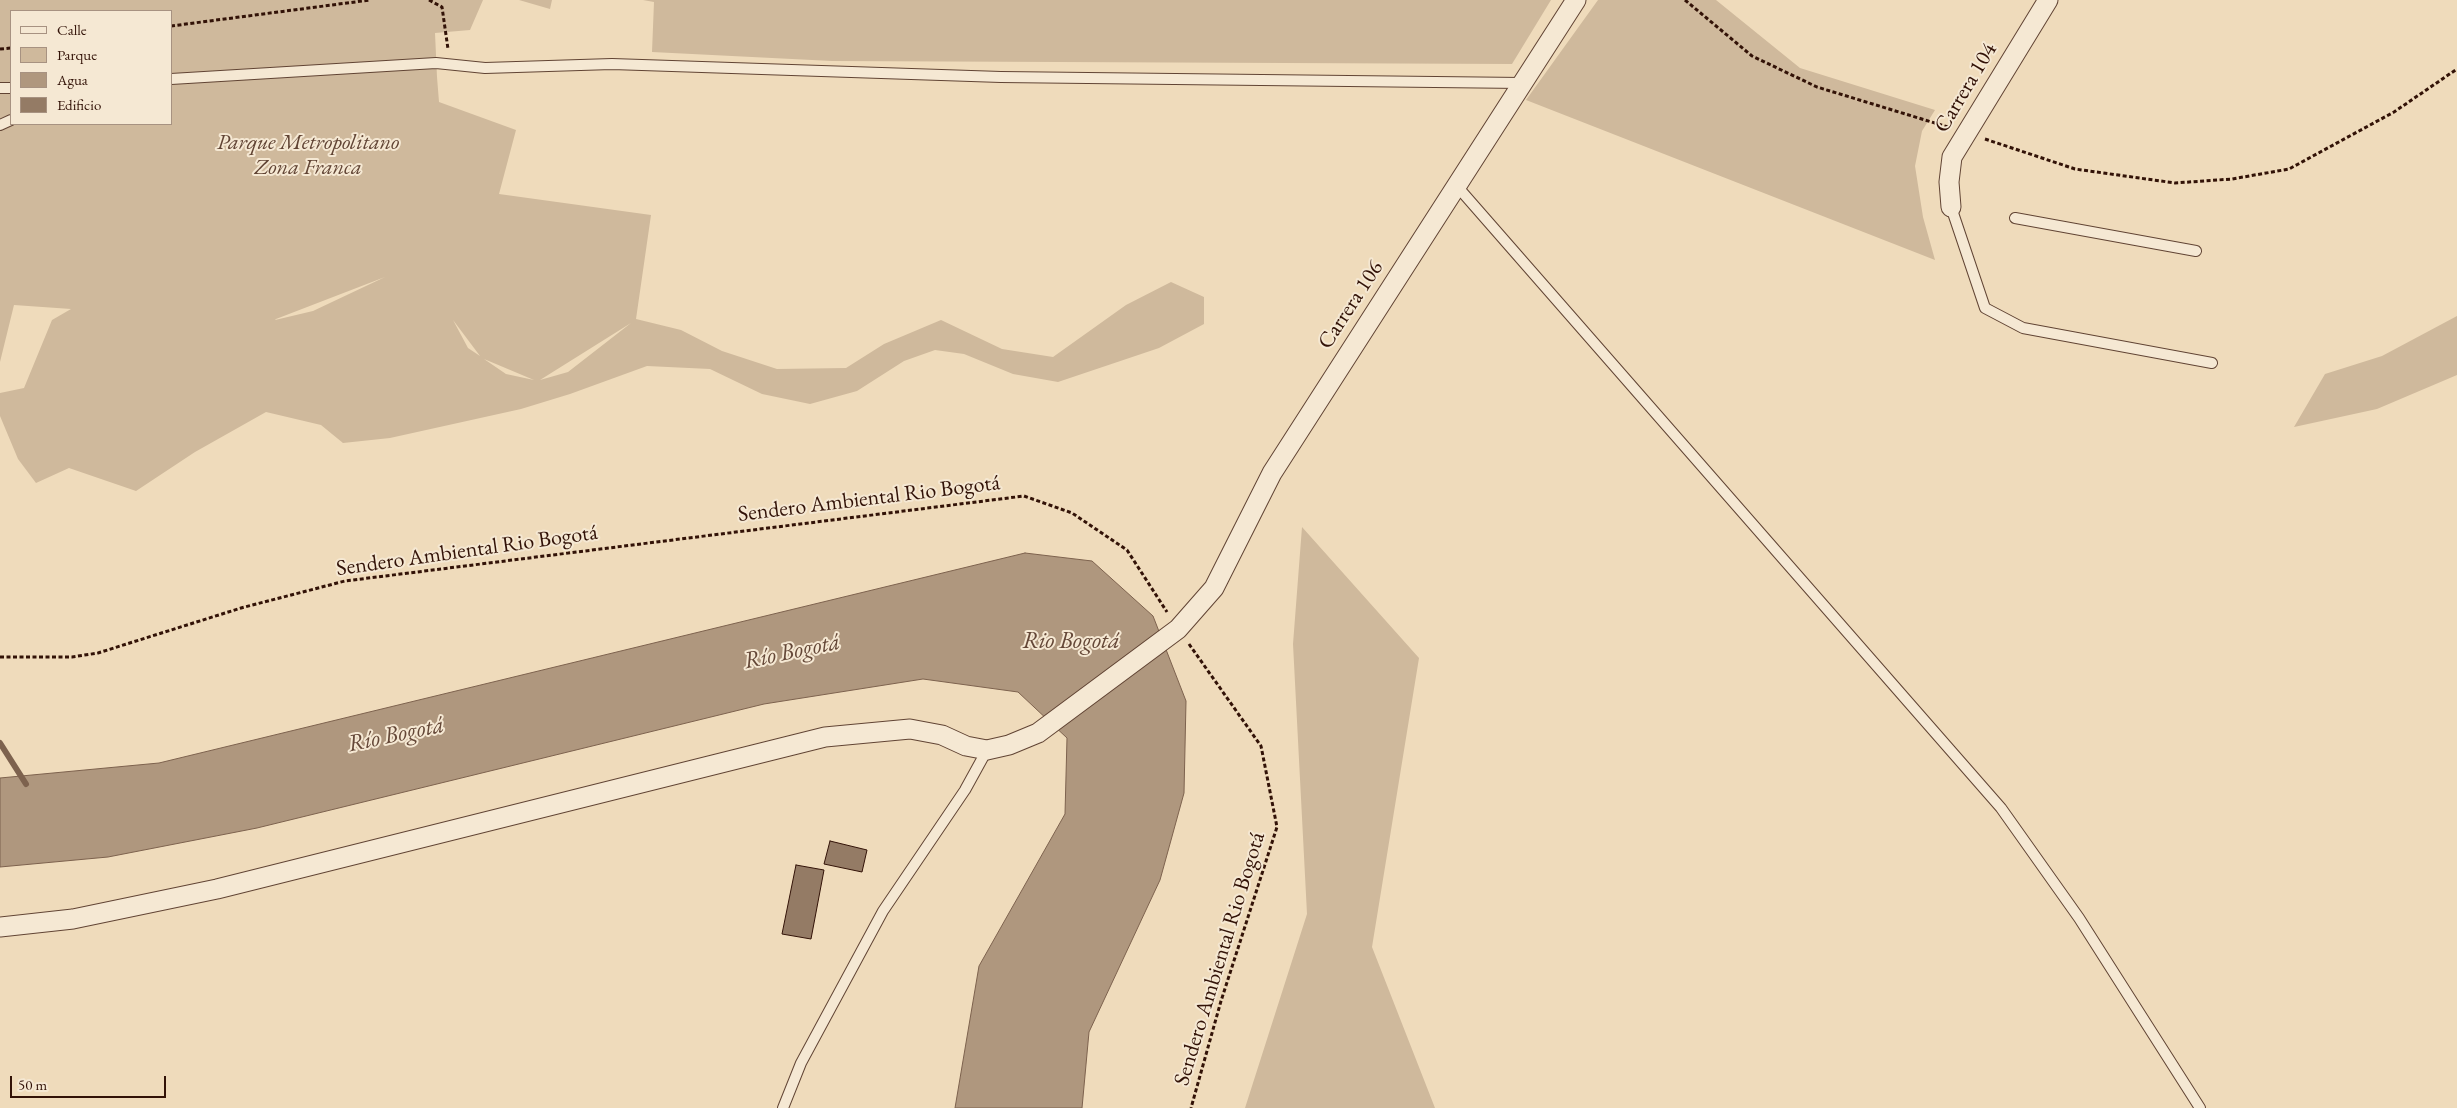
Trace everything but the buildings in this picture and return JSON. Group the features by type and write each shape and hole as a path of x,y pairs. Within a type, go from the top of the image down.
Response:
{"street":[{"name":"Carrera 106","path":"987,750 1009,746 1038,733 1174,633 1214,588 1272,473 1576,0"},
{"name":"Carrera 104","path":"1950,207 1949,182 1952,157 1965,132 2048,0"},
{"path":"2,930 73,919 217,889 825,738 910,730 942,735 966,746 987,750"}],"lane":[{"path":"172,79 436,63 486,68 612,64 1001,77 1522,83"},
{"path":"1456,185 2001,808 2079,918 2200,1108"},
{"path":"1950,207 1985,308 2024,328 2212,363"},
{"path":"2015,218 2196,251"},
{"path":"783,1108 801,1063 883,911 965,790 987,750"}],"path":[{"path":"172,26 370,0"},
{"path":"429,0 442,7 448,51 456,54"},
{"path":"1685,0 1752,56 1817,87 1965,132 2075,169 2175,183 2232,179 2289,169 2394,112 2457,69"},
{"name":"Sendero Ambiental Rio Bogotá","path":"0,657 62,657 98,653 232,610 345,581 1024,496 1072,513 1127,550 1174,633 1261,746 1277,827 1221,1001 1191,1108"}],"green space":[{"name":"Parque Metropolitano Zona Franca","path":"0,0 483,0 470,30 435,33 439,102 516,130 499,194 651,215 636,319 681,330 722,351 777,369 846,368 884,344 941,320 1002,349 1053,357 1126,305 1171,282 1204,297 1204,324 1159,348 1058,382 1013,374 964,354 935,350 904,361 857,391 810,404 762,394 710,369 647,366 570,394 521,409 390,438 343,443 321,425 266,412 195,452 136,491 69,468 36,483 18,459 0,416 0,393 24,388 52,320 71,309 14,305 0,362","holes":["385,277 313,311 275,320 276,319","453,320 480,356 468,348","631,323 568,372 540,380","484,359 534,380 506,374"]},
{"path":"519,0 552,0 550,9"},
{"path":"643,0 1551,0 1512,64 832,61 652,52 654,2"},
{"path":"1598,0 1716,0 1800,68 1935,110 1922,131 1915,166 1923,217 1935,260 1526,100"},
{"path":"2457,316 2457,375 2377,409 2294,427 2325,374 2382,356"},
{"path":"1302,527 1419,658 1372,947 1435,1108 1245,1108 1307,914 1293,644"}],"water":[{"name":"Rio Bogotá","path":"1025,553 1092,561 1153,616 1186,701 1184,793 1160,880 1089,1032 1082,1108 955,1108 979,966 1065,814 1067,738 1018,692 923,679 764,704 257,828 108,857 0,867 0,778 159,763"}],"waterway":[{"path":"0,743 26,784"}],"water label":[{"name":"Río Bogotá","path":"792,652"},
{"name":"Río Bogotá","path":"396,735"}]}
